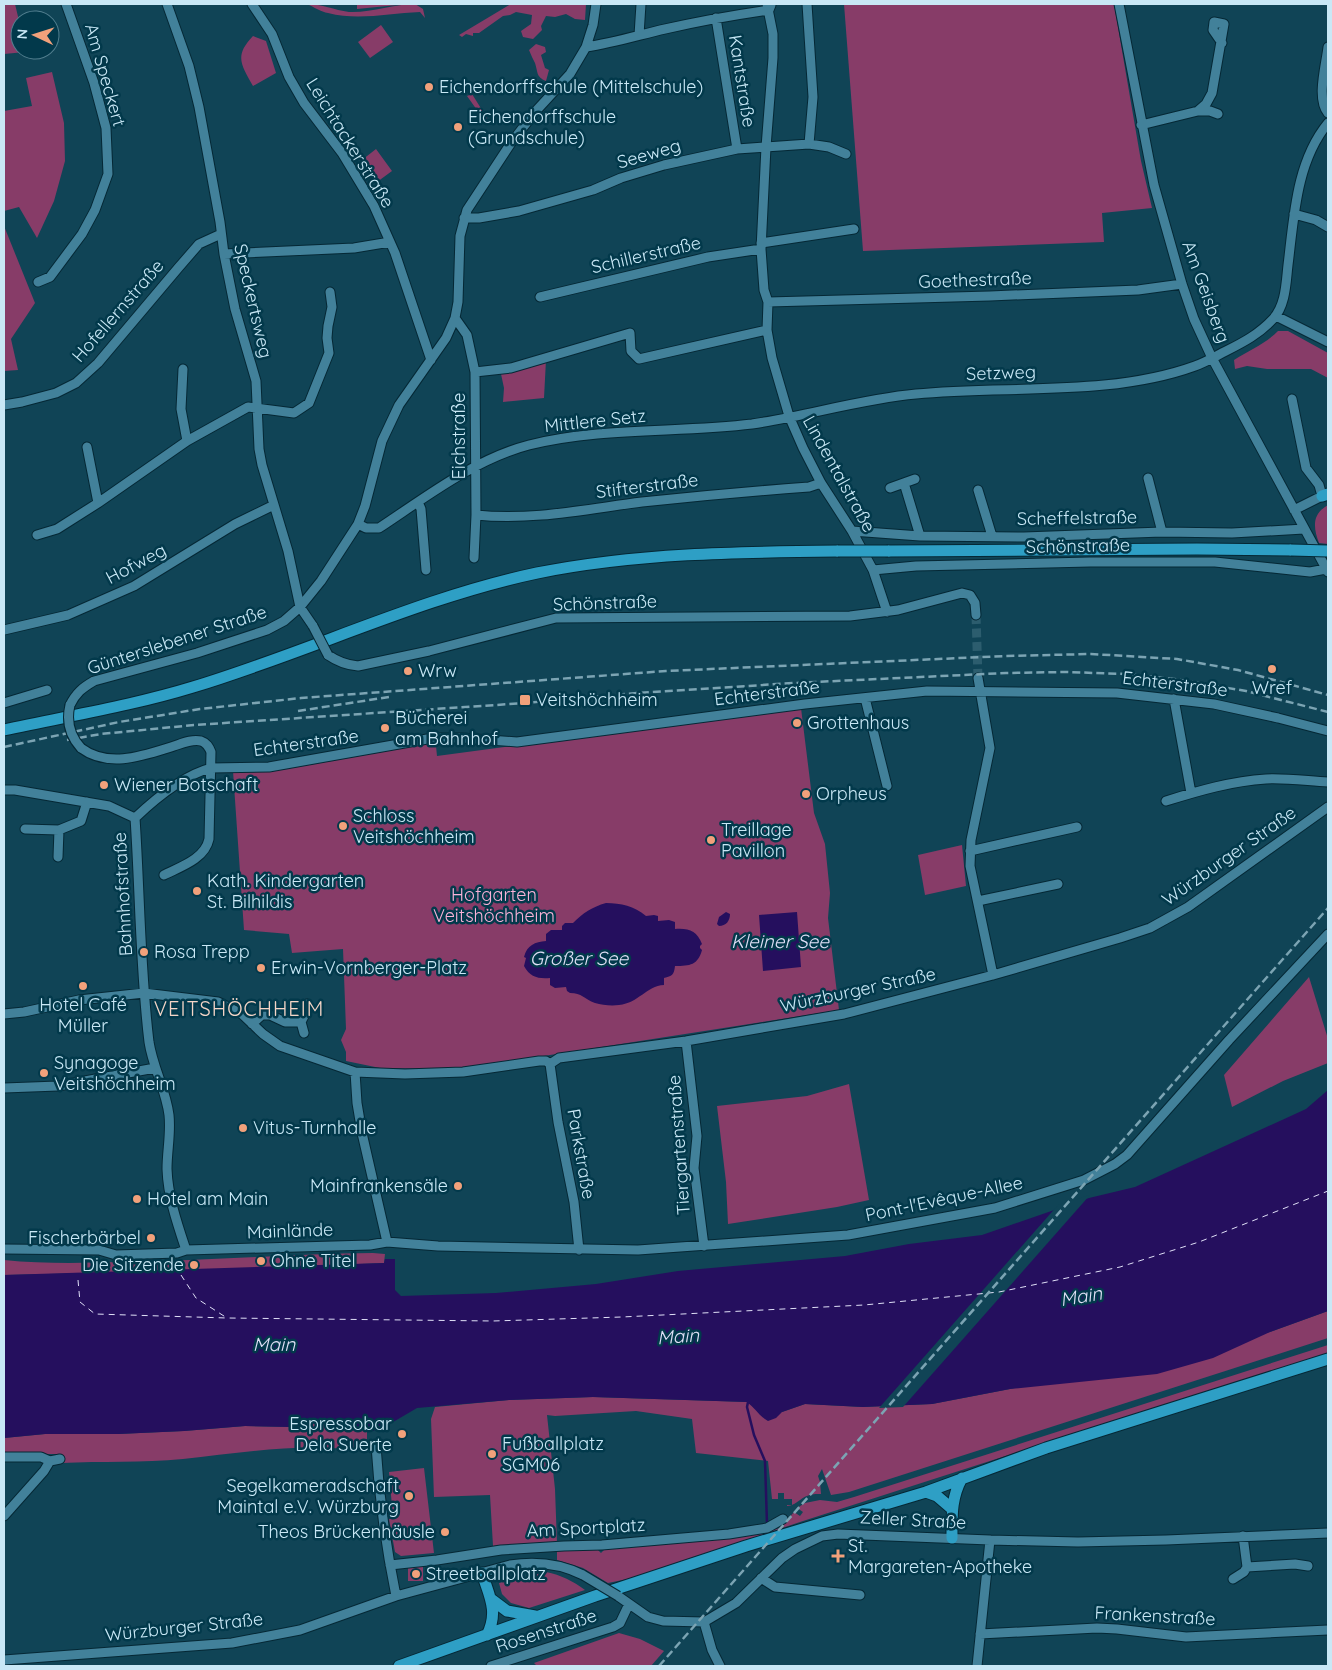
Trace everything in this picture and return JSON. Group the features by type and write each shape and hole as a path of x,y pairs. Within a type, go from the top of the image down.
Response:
{"main road":[{"path":"4,730 117,706 192,687 272,661 364,626 476,589 535,574 586,564 643,557 710,553 888,550 1197,549 1328,551"},
{"path":"399,1666 538,1616 746,1546 926,1492 1046,1448 1328,1360"},
{"path":"952,1538 951,1508 956,1488 962,1478"},
{"path":"926,1492 937,1496 951,1508"},
{"path":"482,1573 494,1613 487,1635"},
{"path":"491,1599 507,1612 538,1616"}],"street":[{"name":"Am Speckert","path":"38,282 50,277 82,234 95,210 108,174 106,128 94,83 66,4"},
{"name":"Speckertsweg","path":"167,4 189,66 197,98 224,254 236,310 256,381 259,449 288,551 300,607"},
{"name":"Leichtackerstraße","path":"252,4 272,34 289,77 304,103 342,153 374,206 395,253 431,360"},
{"name":"Günterslebener Straße","path":"211,768 211,752 208,745 201,741 190,741 146,756 100,758 90,755 75,741 69,726 70,706 75,695 81,688 94,681 197,653 267,630 284,621 300,607 321,581 358,524 365,506 382,441 399,405 446,338 455,318 458,302 460,236 467,210 511,143 535,112 570,74 586,47 593,24 596,4"},
{"path":"639,35 641,4"},
{"path":"807,4 813,97 809,144"},
{"name":"Am Geisberg","path":"1119,4 1141,125 1159,206 1194,319 1212,358 1327,570"},
{"path":"586,47 769,6"},
{"name":"Lindentalstraße","path":"769,6 773,58 761,246 772,358 789,416 803,448 821,483 852,531 873,570"},
{"name":"Kantstraße","path":"716,18 737,149"},
{"path":"1198,111 1206,104 1212,93 1222,43"},
{"path":"1328,48 1322,92 1324,109 1328,113"},
{"path":"1141,125 1198,111 1210,111 1218,114"},
{"path":"1328,123 1310,153 1297,193 1286,291 1276,316 1328,342"},
{"name":"Seeweg","path":"464,218 487,217 519,211 593,190 621,178 664,165 737,149 809,144 829,147 846,154"},
{"path":"1294,214 1316,220 1328,227"},
{"path":"761,246 854,229"},
{"name":"Hofellernstraße","path":"4,405 56,393 76,383 98,363 178,266 199,244 221,234"},
{"path":"224,254 354,248 390,242"},
{"name":"Schillerstraße","path":"540,297 761,246"},
{"name":"Goethestraße","path":"768,302 1138,290 1182,284"},
{"path":"38,535 57,529 98,504 187,441 248,407 294,413 309,403 330,353 327,338 332,307 330,292"},
{"name":"Setzweg","path":"789,416 911,394 1128,382 1194,366 1212,358 1254,337 1276,316"},
{"name":"Eichstraße","path":"455,318 467,335 475,372 476,515 474,558"},
{"path":"475,372 511,368 630,333 631,351 638,359 768,330"},
{"path":"183,369 181,409 187,441"},
{"path":"1292,399 1306,468 1325,495 1294,510"},
{"name":"Mittlere Setz","path":"358,524 366,528 379,528 493,457 527,446 564,438 742,425 789,416"},
{"path":"87,447 98,504"},
{"name":"Scheffelstraße","path":"1148,478 1162,532"},
{"path":"890,488 915,480"},
{"name":"Stifterstraße","path":"476,515 494,517 558,514 721,494 809,486 821,483"},
{"path":"904,483 920,536"},
{"name":"Scheffelstraße","path":"978,490 992,536"},
{"path":"418,502 421,509 426,570"},
{"name":"Hofweg","path":"4,630 68,615 134,586 235,524 274,505"},
{"name":"Scheffelstraße","path":"852,531 920,536 1044,536 1162,532 1232,533 1304,529"},
{"name":"Schönstraße","path":"873,570 916,566 1090,562 1215,562 1310,572 1327,570"},
{"path":"873,570 887,612"},
{"name":"Schönstraße","path":"300,607 328,654 338,662 358,666 429,651 556,618 850,616 887,612 962,593 970,595 975,603 976,615"},
{"path":"978,678 990,748 970,851 970,866 993,975"},
{"path":"4,703 47,690"},
{"name":"Echterstraße","path":"211,768 269,768 433,738 517,742 927,691 1117,693 1174,698 1214,704 1328,731"},
{"path":"865,698 887,786"},
{"path":"1174,698 1191,793"},
{"path":"164,875 190,863 208,847 211,768"},
{"name":"Bahnhofstraße","path":"186,1250 171,1205 168,1185 169,1118 166,1097 154,1068 150,1045 144,993 136,818 157,797 201,770 211,768"},
{"path":"1166,801 1191,793 1266,779 1328,782"},
{"path":"4,790 15,790 109,806 136,818"},
{"path":"25,829 60,830 81,821 88,802"},
{"name":"Würzburger Straße","path":"4,1014 24,1012 79,1000 144,993 218,1002 242,1012 252,1024 280,1046 355,1072 405,1074 463,1072 538,1061 546,1061 550,1064 559,1058 686,1040 844,1014 993,975 1150,928 1188,907 1328,807"},
{"path":"970,851 1077,827"},
{"path":"58,857 60,830"},
{"path":"978,901 1058,884"},
{"name":"Pont-l'Evêque-Allee","path":"578,1250 638,1250 848,1235 996,1208 1076,1182 1108,1168 1127,1156 1229,1040 1328,934"},
{"path":"304,1033 301,1022 306,1012 307,1004"},
{"path":"252,1024 262,1015 270,1015 285,1022 301,1022"},
{"name":"Tiergartenstraße","path":"686,1040 698,1136 694,1168 704,1246"},
{"name":"Parkstraße","path":"550,1064 558,1122 574,1202 578,1250"},
{"path":"4,1088 58,1086 154,1068"},
{"path":"355,1072 357,1103 362,1133 386,1242"},
{"name":"Mainlände","path":"4,1249 99,1250 116,1255 177,1253 186,1250 370,1245 386,1242 438,1246 578,1250"},
{"path":"376,1446 378,1476 396,1596"},
{"path":"4,1457 41,1457 50,1461 60,1459"},
{"path":"4,1516 44,1471 50,1461"},
{"name":"Am Sportplatz","path":"390,1564 437,1560 501,1550 602,1545 728,1534 767,1528 783,1519"},
{"name":"Zeller Straße","path":"704,1622 736,1603 782,1558 795,1549 822,1536 849,1534 1088,1542 1328,1533"},
{"path":"1233,1579 1244,1572 1247,1567 1243,1536"},
{"path":"977,1666 990,1540"},
{"name":"Würzburger Straße","path":"4,1660 232,1643 300,1630 396,1596 526,1562 548,1563 583,1575 629,1604"},
{"path":"1247,1567 1294,1564 1308,1566"},
{"path":"761,1578 775,1588 860,1595"},
{"path":"629,1604 648,1617 663,1621 704,1622 712,1650 720,1666"},
{"name":"Rosenstraße","path":"491,1666 613,1627 620,1623 629,1604"},
{"name":"Frankenstraße","path":"980,1634 1097,1628 1186,1638 1328,1630"}],"green space":[{"path":"4,4 15,4 16,10 10,10 10,53 4,54"},
{"path":"307,4 349,12 415,4 423,9 425,18 420,12 363,16 340,15 323,12"},
{"path":"357,4 407,4 357,9"},
{"path":"511,4 586,4 585,20 575,19 566,14 555,17 546,16 541,26 542,30 533,39 523,37 521,31 531,24 532,15 516,12 503,16 479,33 473,33 473,36 466,34 462,37 459,35"},
{"path":"844,4 1114,4 1141,161 1152,208 1102,213 1104,242 863,251"},
{"path":"381,25 393,42 370,58 358,42"},
{"path":"253,36 266,41 276,73 253,86 245,72 241,55 243,49"},
{"path":"536,44 545,47 546,52 541,55 545,68 549,70 546,81 539,76 529,50"},
{"path":"52,72 64,123 65,161 54,201 37,238 19,207 4,211 4,111 32,106 26,78"},
{"path":"472,94 487,118 483,122 480,122 480,118 475,112 477,110 467,96"},
{"path":"376,149 392,171 377,182 362,160"},
{"path":"4,226 35,303 11,339 18,370 4,371"},
{"path":"1278,331 1288,331 1328,353 1328,378 1311,369 1267,369 1247,366 1235,369 1234,360"},
{"path":"546,360 544,398 503,402 504,388 501,374"},
{"path":"1328,505 1328,544 1319,543 1315,521 1319,512"},
{"name":"Hofgarten Veitshöchheim","path":"801,708 814,813 825,844 830,893 828,918 839,1010 460,1069 380,1068 346,1061 346,1052 341,1040 346,1029 343,949 292,953 289,934 244,930 233,771 269,772 432,743 436,746 437,756"},
{"path":"962,845 966,886 925,895 918,855"},
{"path":"1309,977 1328,1039 1328,1063 1283,1081 1232,1107 1224,1075"},
{"path":"849,1084 869,1200 837,1207 728,1224 726,1182 717,1106 807,1096"},
{"path":"385,1254 384,1263 182,1271 4,1275 4,1260 92,1263"},
{"path":"1328,1311 1328,1338 849,1492 831,1495 822,1469 818,1476 821,1494 809,1495 792,1505 792,1499 784,1499 784,1493 778,1493 778,1499 772,1499 768,1461 696,1453 692,1419 636,1411 547,1415 555,1489 557,1543 493,1546 490,1495 434,1497 431,1419 435,1407 509,1400 593,1397 748,1402 759,1412 782,1412 805,1404 863,1407 932,1404 1010,1389 1270,1332"},
{"path":"1328,1345 1328,1354 803,1521 637,1577 608,1583 583,1568 557,1560 557,1549 596,1548 601,1553 605,1549 768,1531 780,1528 794,1512 800,1516 803,1512 797,1508 805,1503 820,1500 837,1502 854,1497"},
{"path":"315,1423 367,1427 367,1452 345,1449 298,1448 168,1460 61,1463 57,1454 4,1454 4,1438 45,1434 118,1434 184,1431 245,1426 291,1427"},
{"name":"Segelkameradschaft Maintal e.V. Würzburg","path":"424,1468 434,1553 401,1556 395,1552 389,1519 393,1518 389,1472"},
{"name":"Streetballplatz","path":"408,1567 423,1567 423,1581 408,1581"},
{"path":"546,1572 567,1579 585,1590 529,1608 511,1603 502,1594 499,1583"},
{"path":"619,1633 640,1639 664,1651 651,1666 537,1666 534,1663"}],"water":[{"name":"Großer See","path":"606,903 627,906 646,916 658,916 658,921 669,920 675,922 675,929 692,931 698,936 702,944 700,948 702,950 698,959 693,964 675,966 672,975 664,978 664,985 652,988 626,1004 616,1005 595,1003 580,995 570,993 566,987 555,988 550,985 550,978 538,978 529,973 524,966 526,958 524,957 529,947 535,943 546,941 546,934 551,930 562,930 562,926 565,923 573,923 596,906"},
{"path":"726,912 730,914 728,921 726,924 719,926 717,924 719,917"},
{"name":"Kleiner See","path":"797,912 801,967 763,971 759,915"},
{"name":"Main","path":"1328,1090 1328,1311 1270,1332 1213,1358 1157,1374 1010,1389 932,1404 863,1407 805,1404 782,1412 776,1418 768,1421 747,1402 593,1397 509,1400 417,1408 388,1425 376,1426 374,1431 368,1431 367,1427 315,1423 291,1427 245,1426 184,1431 118,1434 45,1434 4,1438 4,1275 384,1263 385,1259 395,1259 395,1290 401,1296 496,1293 596,1284 678,1271 845,1256 909,1244 982,1235 1089,1198 1135,1187 1306,1109"}],"pier":[{"path":"1090,1195 903,1407 879,1408 1058,1205"}],"waterway":[{"path":"748,1402 747,1407 754,1435 765,1461 767,1524"}],"ferry route":[{"path":"78,1280 80,1302 95,1314 227,1318 493,1321 622,1317 864,1305 999,1292 1120,1267 1199,1242 1328,1191"},
{"path":"181,1275 196,1298 227,1318"}],"tunnel":[{"path":"976,615 978,678"}],"railway":[{"path":"4,747 119,722 200,709 301,698 666,671 1006,656 1091,654 1177,659 1238,670 1328,695"},
{"path":"67,740 101,734 194,725 526,703 637,693 1006,673 1066,672 1125,674 1174,679 1246,691 1328,712"},
{"path":"298,711 389,697"},
{"path":"659,1666 1328,908"}],"place":[{"name":"Eichendorffschule (Mittelschule)","path":"429,87"},
{"name":"Eichendorffschule (Grundschule)","path":"458,127"},
{"name":"Wref","path":"1272,669"},
{"name":"Wrw","path":"408,671"},
{"name":"Veitshöchheim","path":"525,700"},
{"name":"Grottenhaus","path":"797,723"},
{"name":"Bücherei am Bahnhof","path":"385,728"},
{"name":"Wiener Botschaft","path":"104,785"},
{"name":"Orpheus","path":"806,794"},
{"name":"Schloss Veitshöchheim","path":"343,826"},
{"name":"Treillage Pavillon","path":"711,840"},
{"name":"Kath. Kindergarten St. Bilhildis","path":"197,891"},
{"name":"Rosa Trepp","path":"144,952"},
{"name":"Erwin-Vornberger-Platz","path":"261,968"},
{"name":"Hotel Café Müller","path":"83,986"},
{"name":"Synagoge Veitshöchheim","path":"44,1073"},
{"name":"Vitus-Turnhalle","path":"243,1128"},
{"name":"Mainfrankensäle","path":"458,1186"},
{"name":"Hotel am Main","path":"137,1199"},
{"name":"Fischerbärbel","path":"151,1238"},
{"name":"Ohne Titel","path":"261,1261"},
{"name":"Die Sitzende","path":"194,1265"},
{"name":"Espressobar Dela Suerte","path":"402,1434"},
{"name":"Fußballplatz SGM06","path":"492,1454"},
{"name":"Segelkameradschaft Maintal e.V. Würzburg","path":"409,1496"},
{"name":"Theos Brückenhäusle","path":"445,1532"},
{"name":"St. Margareten-Apotheke","path":"838,1556"},
{"name":"Streetballplatz","path":"416,1574"}],"district":[{"name":"VEITSHÖCHHEIM","path":"239,1009"}]}
